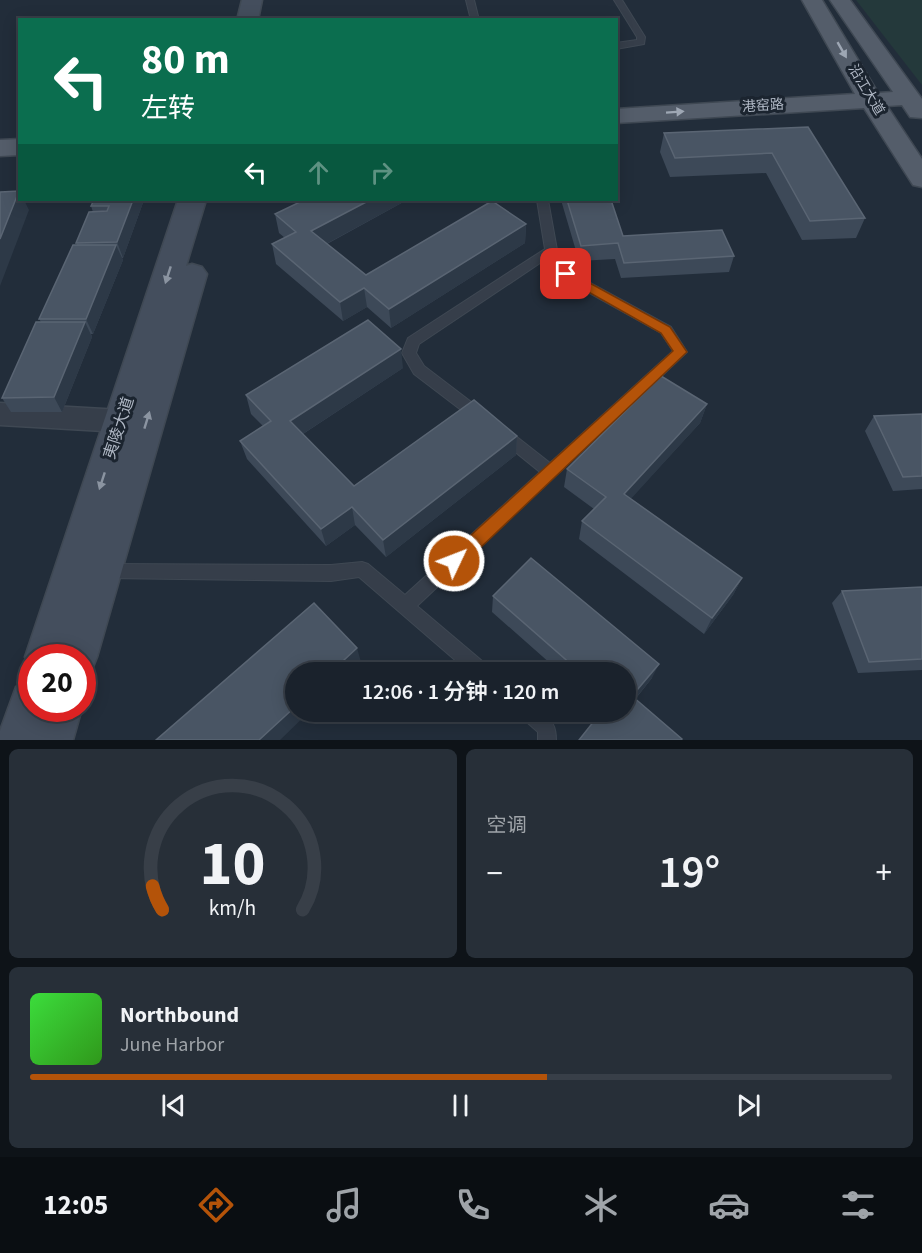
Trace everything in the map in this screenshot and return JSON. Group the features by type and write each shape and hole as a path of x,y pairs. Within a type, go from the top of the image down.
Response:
{"main road":[{"path":"248,18 252,0"},
{"path":"266,18 271,0"},
{"name":"沿江大道","path":"812,0 865,90 922,179"},
{"name":"沿江大道","path":"840,0 909,98"},
{"name":"港窑路","path":"618,116 865,90"},
{"name":"港窑路","path":"618,100 865,90 909,98"},
{"path":"0,148 18,147"},
{"path":"0,162 18,160"},
{"name":"夷陵大道","path":"50,644 192,201"},
{"name":"夷陵大道","path":"80,644 214,201"},
{"path":"20,740 26,722"},
{"path":"50,740 56,722"}],"street":[{"path":"0,414 121,421"}],"lane":[{"path":"470,0 474,18"},
{"path":"618,0 642,37 641,42 618,46"},
{"path":"405,606 680,352 666,330 566,274 551,250 542,201"},
{"path":"551,250 413,341 409,353 419,370 551,472"},
{"path":"102,571 331,573 362,569 470,662"},
{"path":"541,722 548,728 547,740"}],"green space":[{"path":"856,0 922,0 922,85"}],"building":[{"path":"808,127 865,218 810,221 772,153 675,158 664,133"},
{"path":"18,191 0,239 0,192"},
{"path":"94,201 133,201 117,242 76,243 89,212 107,211 109,206 91,206"},
{"path":"302,201 368,201 311,231 366,275 492,201 526,224 389,309 364,288 340,302 272,244 296,232 275,214"},
{"path":"567,201 611,201 623,236 722,230 734,256 624,263 618,243 581,246"},
{"path":"73,245 116,245 86,319 39,319"},
{"path":"368,320 401,349 290,421 354,486 474,400 517,436 383,540 352,507 321,529 240,441 271,421 246,395"},
{"path":"36,322 85,322 54,397 2,398"},
{"path":"661,376 707,404 624,494 742,578 712,618 582,521 606,497 567,469"},
{"path":"922,414 922,476 903,477 874,416"},
{"path":"531,558 659,664 636,691 636,662 569,662 493,596"},
{"path":"922,587 922,659 869,662 842,591"},
{"path":"314,603 357,648 342,662 285,662 285,716 259,740 156,740"},
{"path":"636,699 682,739 681,740 579,740 593,722 636,722"}],"route":[{"path":"454,561 680,352 666,330 566,274"}]}
